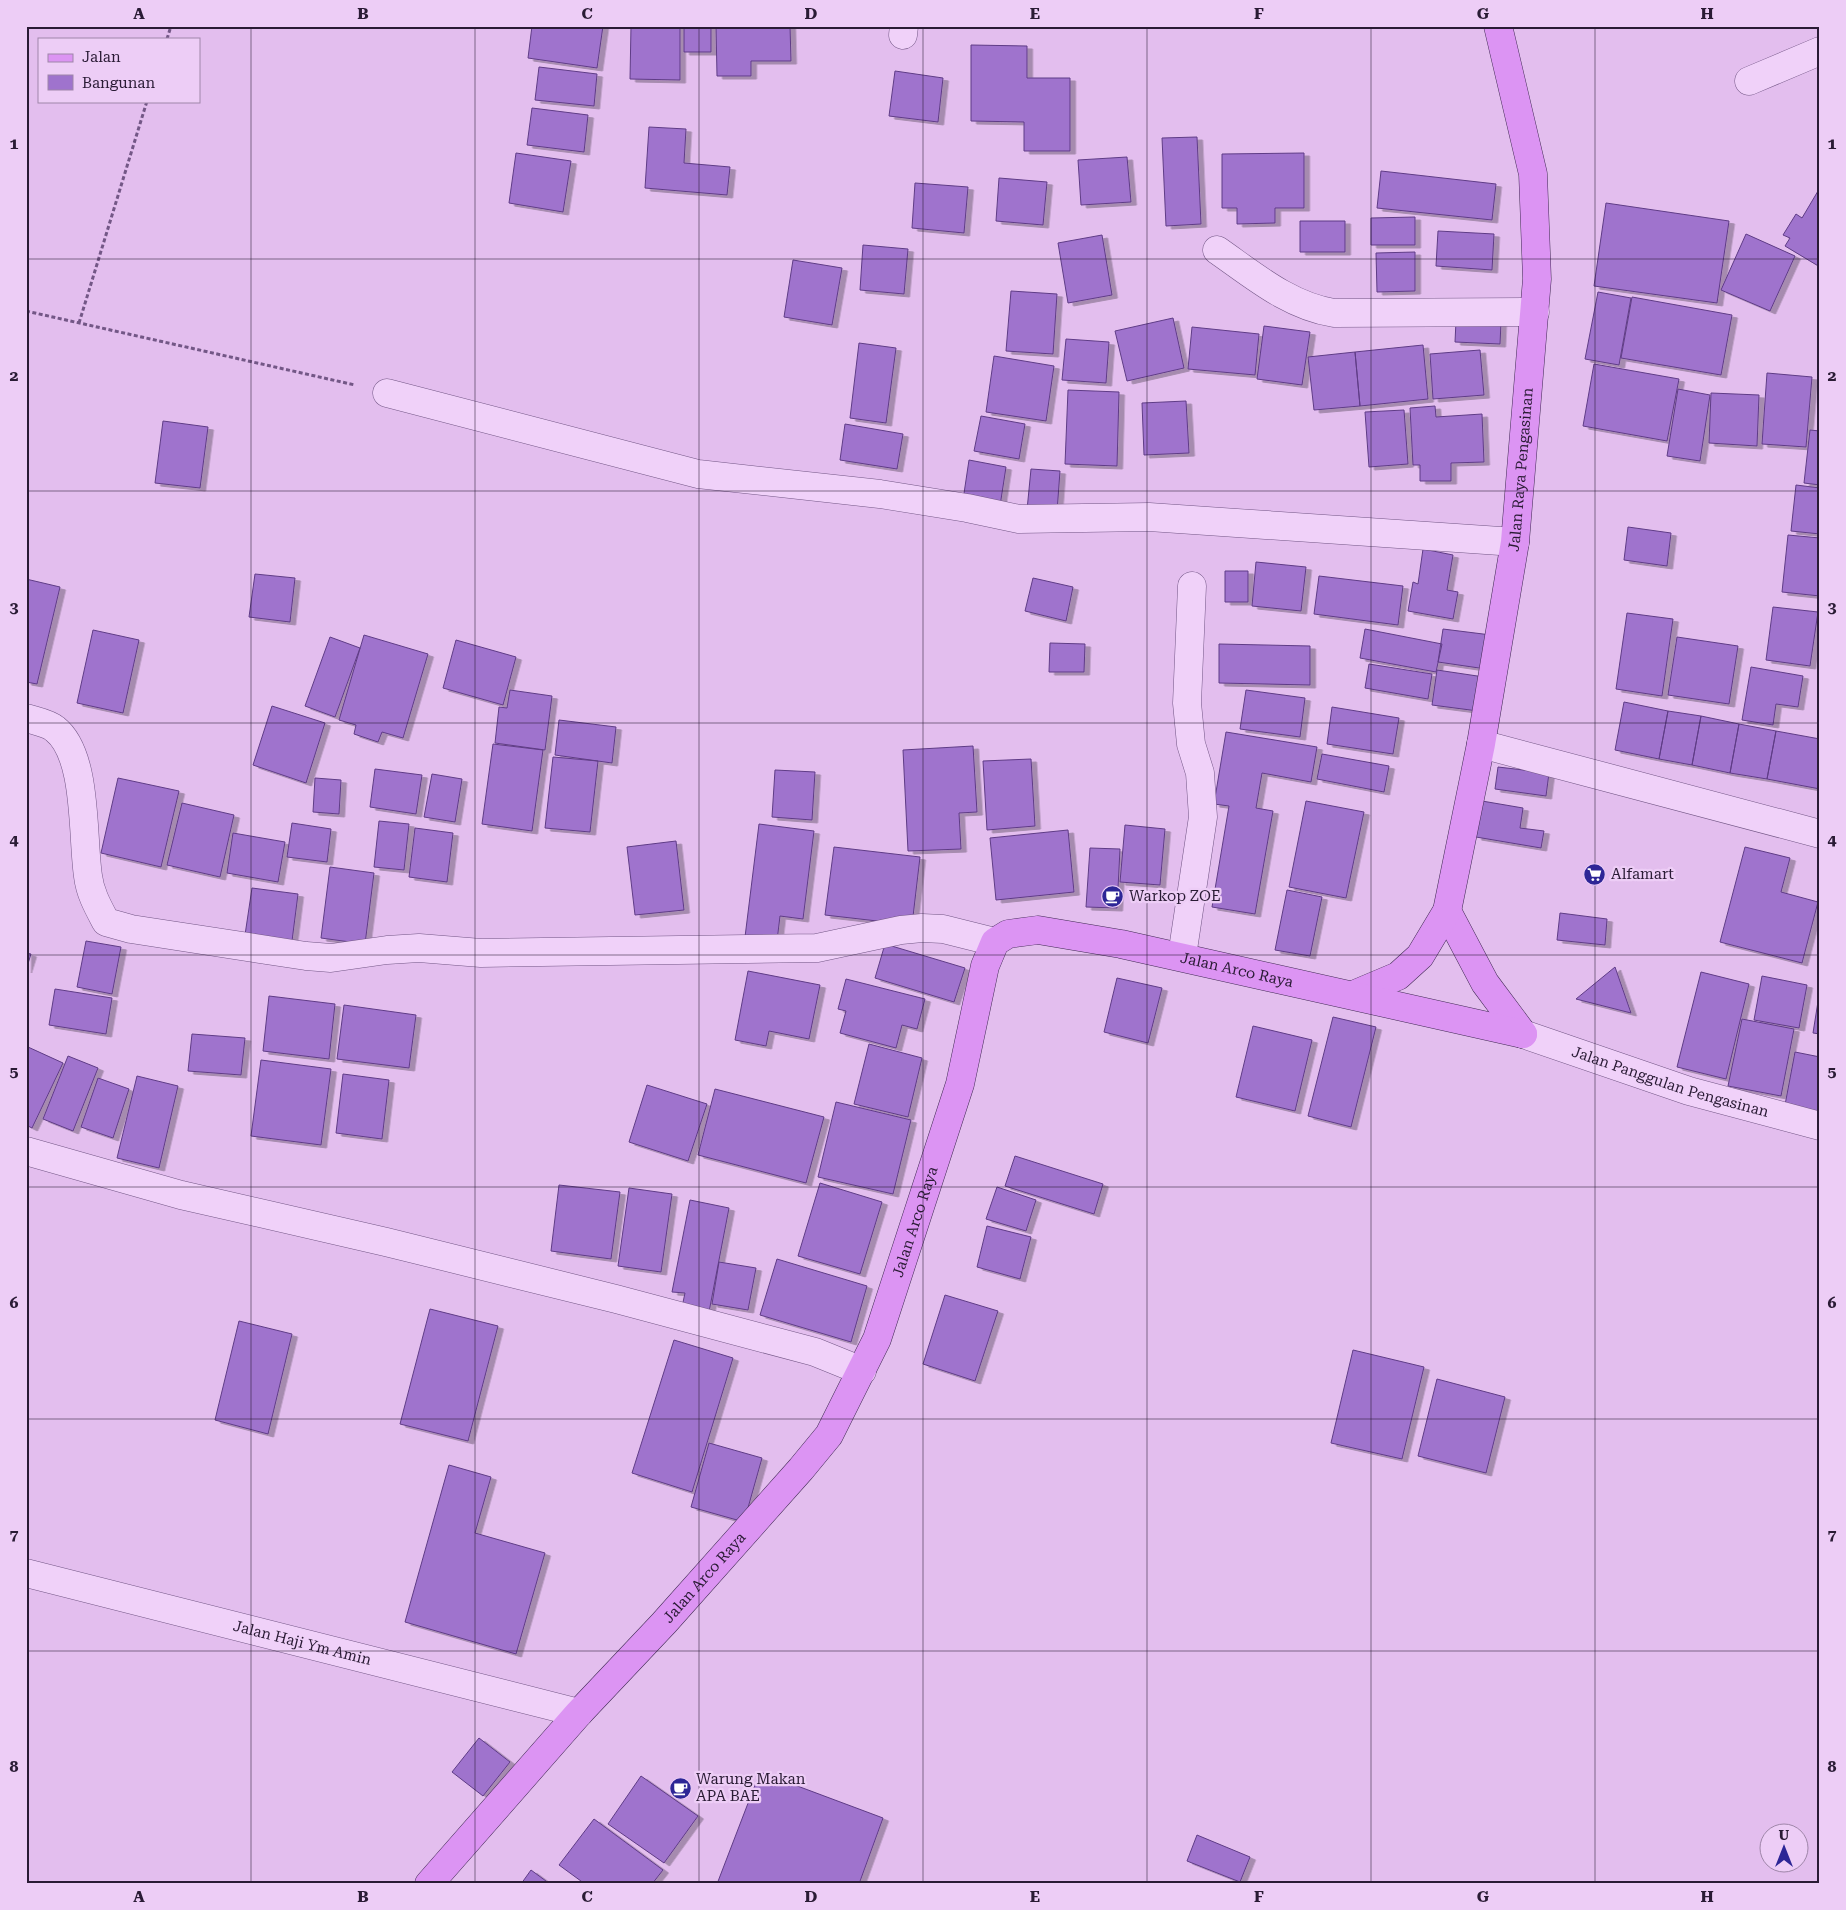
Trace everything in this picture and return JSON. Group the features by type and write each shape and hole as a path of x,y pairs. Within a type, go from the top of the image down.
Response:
{"main road":[{"name":"Jalan Raya Pengasinan","path":"1353,995 1398,976 1420,956 1447,912 1481,744 1515,542 1537,279 1533,174 1498,26"},
{"path":"1447,912 1485,983 1523,1034"},
{"name":"Jalan Arco Raya","path":"429,1884 578,1712 664,1623 829,1435 877,1339 960,1084 985,966 995,942 1008,934 1038,930 1121,944 1182,956 1523,1034"}],"street":[{"path":"1749,81 1820,51"},
{"path":"1217,250 1277,292 1315,310 1334,313 1534,312"},
{"path":"388,393 698,474 880,494 967,508 1019,519 1149,517 1515,542"},
{"path":"1182,956 1203,817 1200,773 1191,744 1188,703 1192,586"},
{"path":"26,718 55,728 70,746 79,778 88,877 93,899 106,922 131,929 306,956 331,958 387,950 419,948 481,953 817,948 900,930 922,928 943,929 995,942"},
{"path":"1481,744 1820,834"},
{"name":"Jalan Panggulan Pengasinan","path":"1523,1034 1689,1091 1820,1126"},
{"path":"26,1151 180,1195 386,1242 616,1299 815,1352 862,1371"},
{"name":"Jalan Haji Ym Amin","path":"26,1573 578,1712"}],"path":[{"path":"167,38 171,26"},
{"path":"79,323 147,102"},
{"path":"26,311 388,393"}],"building":[{"path":"532,26 603,26 597,68 528,58"},
{"path":"631,26 680,26 680,80 630,79"},
{"path":"684,26 711,26 711,52 684,52"},
{"path":"716,26 790,26 791,61 751,61 751,76 717,76"},
{"path":"971,45 1027,46 1027,78 1070,78 1070,151 1024,151 1024,122 971,121"},
{"path":"539,67 597,74 594,106 535,100"},
{"path":"895,71 943,78 938,122 889,116"},
{"path":"532,108 588,115 584,152 527,145"},
{"path":"649,127 686,129 684,163 730,167 727,195 645,188"},
{"path":"1197,137 1201,224 1166,226 1162,138"},
{"path":"516,153 571,161 563,212 509,203"},
{"path":"1304,153 1304,208 1275,208 1275,223 1237,224 1237,208 1222,208 1222,154"},
{"path":"1127,157 1131,202 1081,205 1078,160"},
{"path":"1381,171 1496,184 1492,220 1377,208"},
{"path":"999,178 1047,182 1043,225 996,221"},
{"path":"915,183 968,187 964,233 912,228"},
{"path":"1818,191 1820,192 1820,267 1785,246 1790,238 1783,235 1796,214 1802,218"},
{"path":"1606,203 1729,221 1717,303 1594,286"},
{"path":"1415,217 1415,245 1371,245 1371,218"},
{"path":"1300,221 1345,221 1345,252 1300,252"},
{"path":"1438,231 1494,234 1492,270 1436,266"},
{"path":"1746,234 1795,256 1770,311 1721,290"},
{"path":"1102,235 1112,295 1068,303 1058,243"},
{"path":"863,245 908,249 904,294 860,290"},
{"path":"1415,252 1415,291 1377,292 1376,253"},
{"path":"793,260 842,268 832,325 784,317"},
{"path":"1011,291 1057,294 1053,354 1006,351"},
{"path":"1598,292 1631,298 1619,365 1585,359"},
{"path":"1632,297 1732,315 1721,375 1621,358"},
{"path":"1173,318 1184,368 1127,381 1115,331"},
{"path":"1456,321 1501,322 1500,344 1455,342"},
{"path":"1264,326 1310,332 1302,385 1257,379"},
{"path":"1192,327 1259,334 1255,375 1188,369"},
{"path":"1066,339 1109,342 1106,383 1062,380"},
{"path":"859,343 896,348 886,423 850,418"},
{"path":"1423,345 1428,399 1360,406 1355,352"},
{"path":"1480,350 1484,395 1433,399 1430,354"},
{"path":"1355,352 1360,406 1314,410 1308,357"},
{"path":"994,356 1054,366 1046,421 986,412"},
{"path":"1594,364 1679,379 1667,441 1583,426"},
{"path":"1767,373 1812,377 1806,447 1762,444"},
{"path":"1678,389 1710,395 1700,461 1667,456"},
{"path":"1068,390 1119,392 1117,466 1065,464"},
{"path":"1711,393 1759,395 1757,446 1709,443"},
{"path":"1186,401 1189,453 1144,455 1142,403"},
{"path":"1435,406 1436,417 1482,414 1484,462 1451,463 1451,481 1420,481 1420,465 1413,465 1410,408"},
{"path":"1404,410 1408,464 1369,467 1365,412"},
{"path":"981,416 1025,424 1019,459 974,451"},
{"path":"163,421 208,427 200,488 155,483"},
{"path":"845,424 903,434 897,469 840,460"},
{"path":"1810,430 1820,431 1820,485 1804,483"},
{"path":"969,460 1006,467 1000,506 963,500"},
{"path":"1031,469 1060,471 1057,512 1027,510"},
{"path":"1796,485 1820,488 1820,534 1791,531"},
{"path":"1628,527 1671,533 1667,566 1624,560"},
{"path":"1788,535 1820,538 1820,596 1782,592"},
{"path":"1423,549 1453,555 1447,590 1458,592 1453,619 1408,611 1413,582 1418,584"},
{"path":"1256,562 1306,567 1301,611 1252,606"},
{"path":"1225,571 1248,571 1248,602 1225,602"},
{"path":"255,574 295,578 290,622 249,617"},
{"path":"1319,576 1403,586 1398,625 1314,614"},
{"path":"1033,578 1073,587 1066,621 1025,611"},
{"path":"26,579 60,587 37,684 26,682"},
{"path":"1773,607 1818,612 1810,666 1766,660"},
{"path":"1627,613 1673,619 1662,696 1616,689"},
{"path":"1365,629 1442,644 1436,672 1360,658"},
{"path":"1443,629 1491,635 1486,669 1438,662"},
{"path":"93,630 139,640 123,713 77,703"},
{"path":"364,635 428,654 403,738 382,732 378,742 354,734 356,725 339,720"},
{"path":"330,637 360,648 335,717 305,706"},
{"path":"1677,637 1738,646 1729,704 1668,695"},
{"path":"456,640 516,657 503,705 443,688"},
{"path":"1050,643 1085,644 1084,672 1049,672"},
{"path":"1219,644 1310,646 1310,685 1219,683"},
{"path":"1369,664 1432,674 1428,699 1365,688"},
{"path":"1751,667 1803,676 1798,707 1776,704 1773,725 1742,720"},
{"path":"1437,670 1484,677 1478,711 1432,705"},
{"path":"510,690 552,696 545,750 495,743 499,707 507,708"},
{"path":"1246,690 1305,698 1300,737 1240,729"},
{"path":"1624,702 1668,711 1659,759 1615,750"},
{"path":"272,706 325,723 306,783 253,765"},
{"path":"1332,707 1399,718 1393,754 1327,744"},
{"path":"1668,711 1701,716 1692,765 1659,759"},
{"path":"1701,716 1739,724 1730,773 1692,765"},
{"path":"559,720 616,727 612,763 555,755"},
{"path":"1739,724 1776,731 1767,779 1730,773"},
{"path":"1776,731 1820,739 1820,789 1767,779"},
{"path":"1226,732 1317,747 1311,782 1262,773 1256,808 1273,811 1255,914 1212,907 1229,806 1214,804"},
{"path":"493,744 543,750 532,831 482,824"},
{"path":"973,746 977,812 959,813 961,849 908,851 903,750"},
{"path":"1322,754 1389,766 1384,792 1317,779"},
{"path":"553,757 598,761 590,832 545,828"},
{"path":"1031,759 1035,826 987,830 983,761"},
{"path":"1498,767 1549,773 1546,796 1495,789"},
{"path":"375,769 422,775 416,814 370,807"},
{"path":"775,770 815,772 812,820 772,817"},
{"path":"432,774 462,779 455,822 424,817"},
{"path":"118,778 179,791 161,867 101,853"},
{"path":"315,778 341,780 339,814 313,812"},
{"path":"1306,801 1364,812 1346,898 1289,887"},
{"path":"1482,801 1523,808 1520,828 1544,831 1541,848 1476,837"},
{"path":"182,803 234,815 220,877 167,865"},
{"path":"379,821 409,824 404,870 374,867"},
{"path":"292,823 331,829 327,862 287,857"},
{"path":"759,824 814,831 803,919 780,916 777,941 745,937"},
{"path":"1125,825 1165,829 1160,885 1120,882"},
{"path":"415,828 453,833 447,882 409,877"},
{"path":"1068,830 1074,892 996,900 990,838"},
{"path":"233,833 285,842 278,882 227,873"},
{"path":"676,841 684,910 635,915 627,847"},
{"path":"834,847 920,857 912,925 825,915"},
{"path":"1745,847 1790,858 1781,892 1818,902 1802,963 1720,942"},
{"path":"1090,848 1120,849 1117,908 1086,907"},
{"path":"330,867 374,873 365,944 321,938"},
{"path":"252,888 298,894 292,941 245,935"},
{"path":"1287,890 1322,897 1310,956 1275,950"},
{"path":"1560,913 1607,919 1605,945 1557,940"},
{"path":"86,941 121,947 112,994 77,987"},
{"path":"885,944 965,968 954,1002 875,978"},
{"path":"26,953 31,954 26,970"},
{"path":"1615,967 1631,1013 1576,999"},
{"path":"748,971 820,985 809,1039 769,1031 766,1046 735,1040"},
{"path":"1701,972 1749,984 1726,1079 1677,1067"},
{"path":"1762,976 1807,985 1799,1028 1754,1020"},
{"path":"1117,978 1162,988 1148,1043 1104,1032"},
{"path":"846,979 925,999 917,1029 902,1025 896,1048 840,1033 846,1011 838,1009"},
{"path":"55,989 112,998 106,1034 49,1025"},
{"path":"1820,989 1820,1034 1813,1033"},
{"path":"269,996 335,1004 329,1059 263,1051"},
{"path":"344,1005 416,1015 409,1068 337,1059"},
{"path":"1333,1017 1376,1027 1351,1127 1308,1116"},
{"path":"1742,1019 1794,1029 1781,1096 1728,1086"},
{"path":"1253,1026 1312,1040 1295,1111 1236,1097"},
{"path":"192,1034 245,1038 241,1075 188,1071"},
{"path":"869,1044 922,1058 908,1117 854,1104"},
{"path":"28,1047 63,1063 32,1128 26,1125 26,1052"},
{"path":"1795,1052 1820,1057 1820,1112 1785,1105"},
{"path":"68,1056 98,1068 73,1131 43,1119"},
{"path":"261,1060 331,1069 321,1145 251,1136"},
{"path":"343,1074 389,1080 382,1139 336,1133"},
{"path":"137,1076 178,1086 159,1168 117,1158"},
{"path":"98,1078 129,1089 113,1138 81,1127"},
{"path":"647,1085 707,1104 688,1161 629,1142"},
{"path":"715,1089 824,1117 806,1183 698,1155"},
{"path":"836,1102 911,1120 893,1194 818,1177"},
{"path":"1015,1156 1103,1184 1094,1214 1005,1186"},
{"path":"820,1183 882,1202 860,1274 798,1256"},
{"path":"559,1185 620,1192 611,1259 551,1251"},
{"path":"997,1187 1036,1200 1026,1231 986,1219"},
{"path":"629,1188 672,1194 661,1272 618,1266"},
{"path":"690,1200 729,1208 709,1312 682,1307 685,1293 672,1292"},
{"path":"987,1226 1031,1237 1020,1279 977,1267"},
{"path":"777,1259 867,1286 851,1342 760,1315"},
{"path":"719,1262 756,1268 748,1310 712,1304"},
{"path":"945,1295 998,1311 975,1381 923,1364"},
{"path":"430,1309 498,1326 468,1441 400,1424"},
{"path":"239,1321 292,1334 268,1434 215,1420"},
{"path":"674,1340 733,1358 692,1492 632,1473"},
{"path":"1353,1350 1424,1367 1402,1459 1331,1443"},
{"path":"1437,1379 1505,1397 1486,1473 1418,1456"},
{"path":"709,1443 762,1458 744,1522 691,1507"},
{"path":"449,1465 491,1477 475,1533 545,1553 516,1654 405,1622"},
{"path":"479,1738 510,1762 483,1796 452,1772"},
{"path":"760,1772 883,1818 859,1884 717,1884"},
{"path":"641,1776 698,1816 664,1863 608,1824"},
{"path":"594,1819 663,1870 652,1884 585,1884 559,1865"},
{"path":"1197,1835 1250,1857 1240,1882 1187,1861"},
{"path":"531,1870 550,1884 521,1884"}],"place":[{"name":"Alfamart","path":"1595,874"},
{"name":"Warkop ZOE","path":"1113,896"},
{"name":"Warung Makan APA BAE","path":"680,1788"}]}
